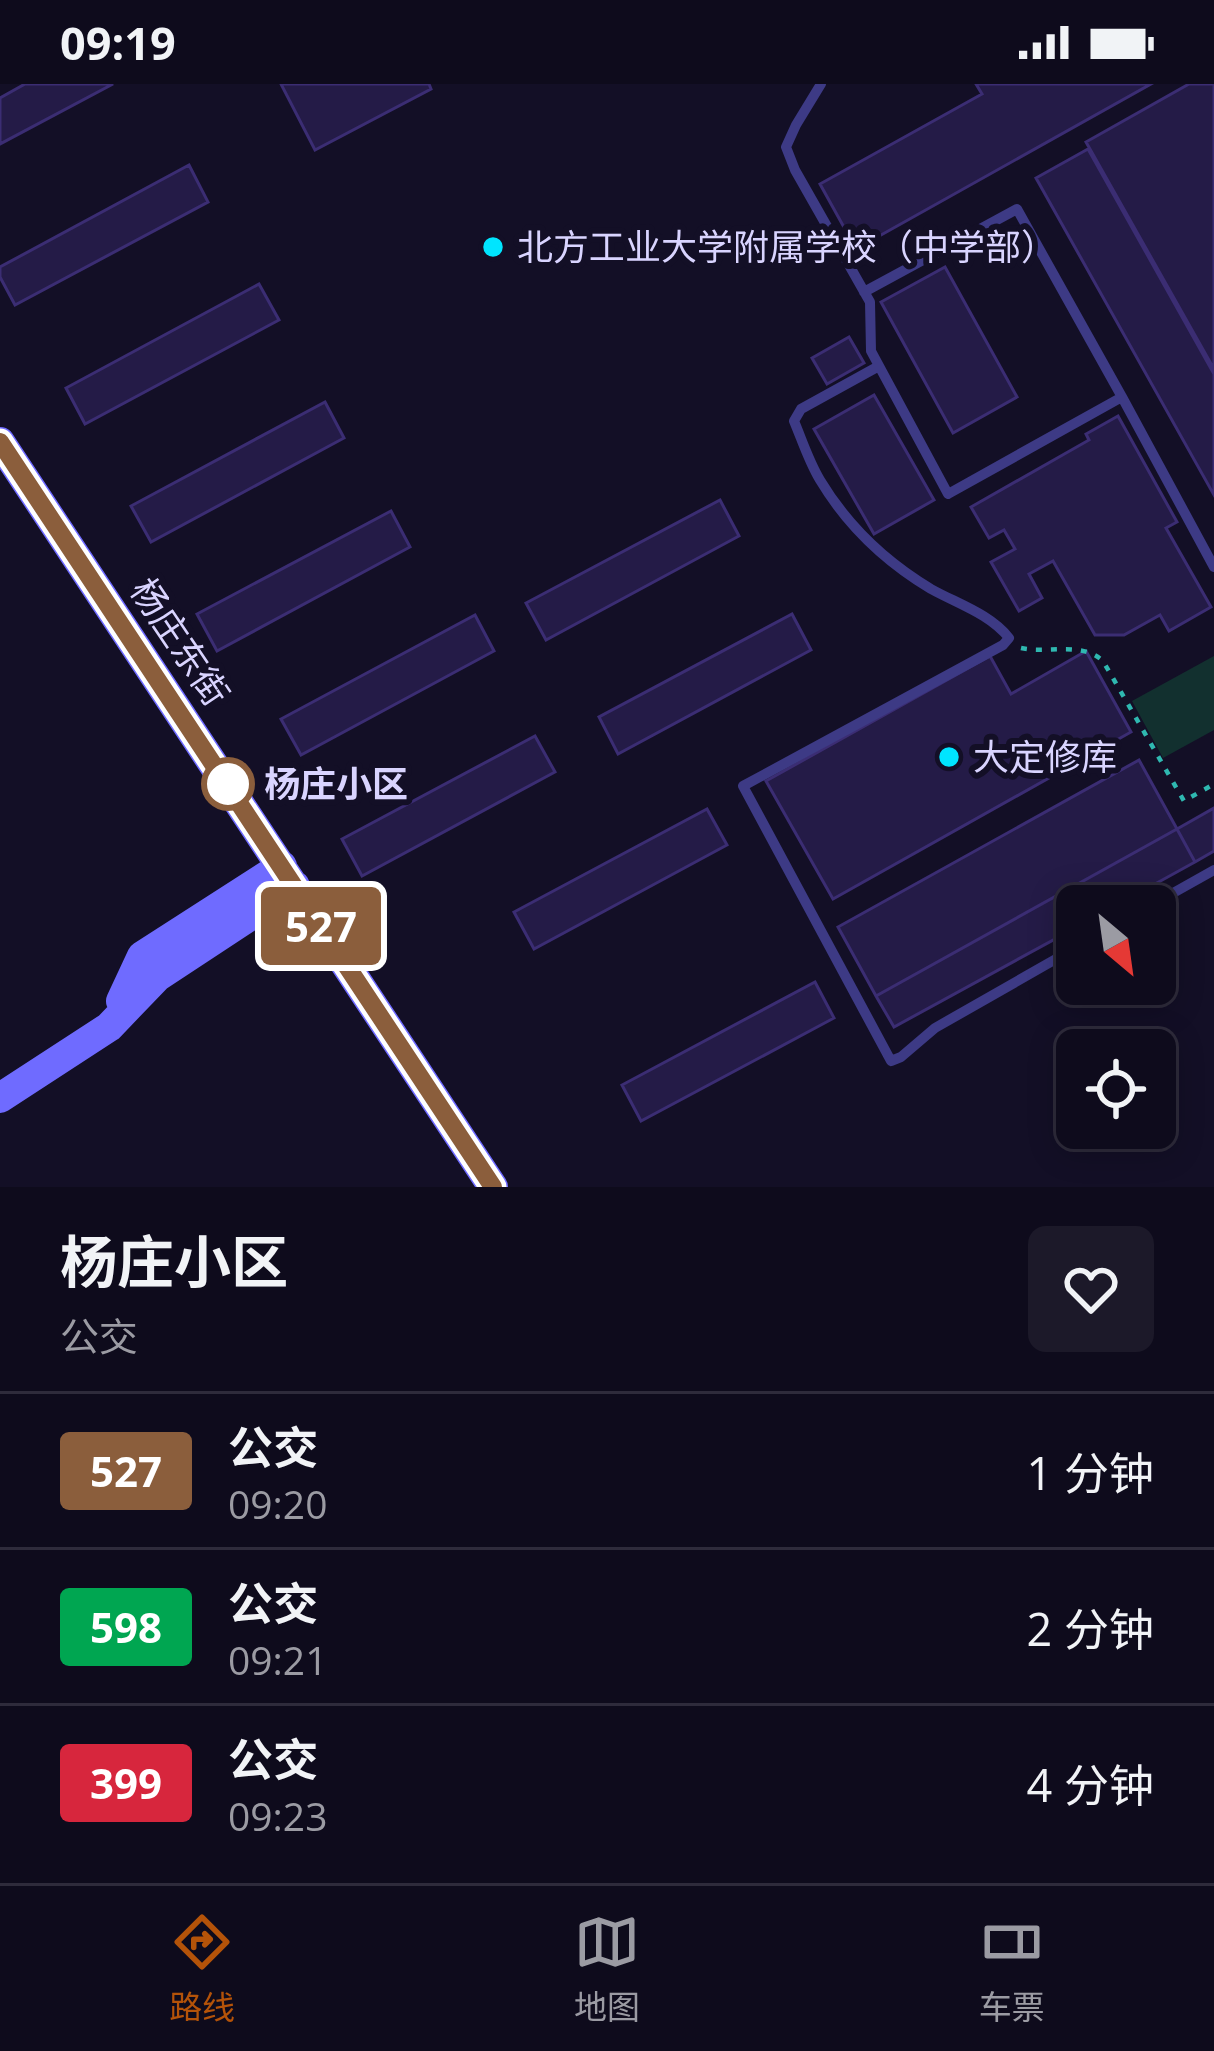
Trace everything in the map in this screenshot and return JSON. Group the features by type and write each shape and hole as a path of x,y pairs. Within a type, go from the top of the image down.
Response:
{"street":[{"name":"杨庄东街","path":"0,442 493,1187"},
{"path":"0,1098 109,1027 142,956 288,876"}],"lane":[{"path":"821,84 786,147 870,302 871,351 948,494 1122,397"},
{"path":"865,292 1017,209 1214,567"},
{"path":"879,366 800,410 794,421 818,478 854,529 928,587 998,625 1009,638 743,786 891,1061 934,1028 1056,959"},
{"path":"1176,891 1214,870"}],"path":[{"path":"1003,645 1037,652 1084,649 1096,654 1184,800 1214,784"}],"green space":[{"path":"1214,656 1214,730 1163,758 1132,701"}],"building":[{"path":"25,84 113,84 0,144 0,98"},
{"path":"281,84 429,84 431,89 315,150"},
{"path":"976,84 1151,84 856,249 820,184 982,94"},
{"path":"1189,84 1214,84 1214,369 1086,142"},
{"path":"1088,149 1214,374 1214,495 1036,178"},
{"path":"189,165 208,202 15,305 0,277 0,267"},
{"path":"945,267 1017,397 953,433 881,302"},
{"path":"259,284 279,320 85,424 66,388"},
{"path":"849,337 864,363 827,384 812,358"},
{"path":"874,395 934,500 874,534 814,429"},
{"path":"325,402 344,438 151,542 131,506"},
{"path":"1118,416 1177,522 1166,528 1211,607 1169,631 1160,615 1124,635 1095,635 1053,561 1029,574 1042,598 1019,611 991,562 1015,549 1004,530 989,538 971,507 1089,440 1086,434"},
{"path":"720,500 739,536 546,640 526,603"},
{"path":"391,511 410,547 217,651 197,614"},
{"path":"792,614 811,650 618,754 599,717"},
{"path":"475,615 494,651 301,755 281,719"},
{"name":"大定修库","path":"1086,651 1131,732 833,899 766,781 990,656 1011,694"},
{"path":"535,736 555,772 362,876 342,839"},
{"path":"1139,760 1177,829 1076,885 1056,885 1056,896 876,996 838,927"},
{"path":"1214,808 1214,851 1195,862 1177,829"},
{"path":"707,809 727,845 534,949 514,912"},
{"path":"1177,829 1195,862 1153,885 1076,885"},
{"path":"1056,896 1056,938 894,1027 876,996"},
{"path":"815,982 834,1018 641,1121 622,1085"}],"bus line":[{"name":"527","path":"0,442 493,1187"}],"place":[{"name":"北方工业大学附属学校（中学部）","path":"493,247"},
{"name":"大定修库","path":"949,757"},
{"name":"杨庄小区","path":"228,784"}]}
